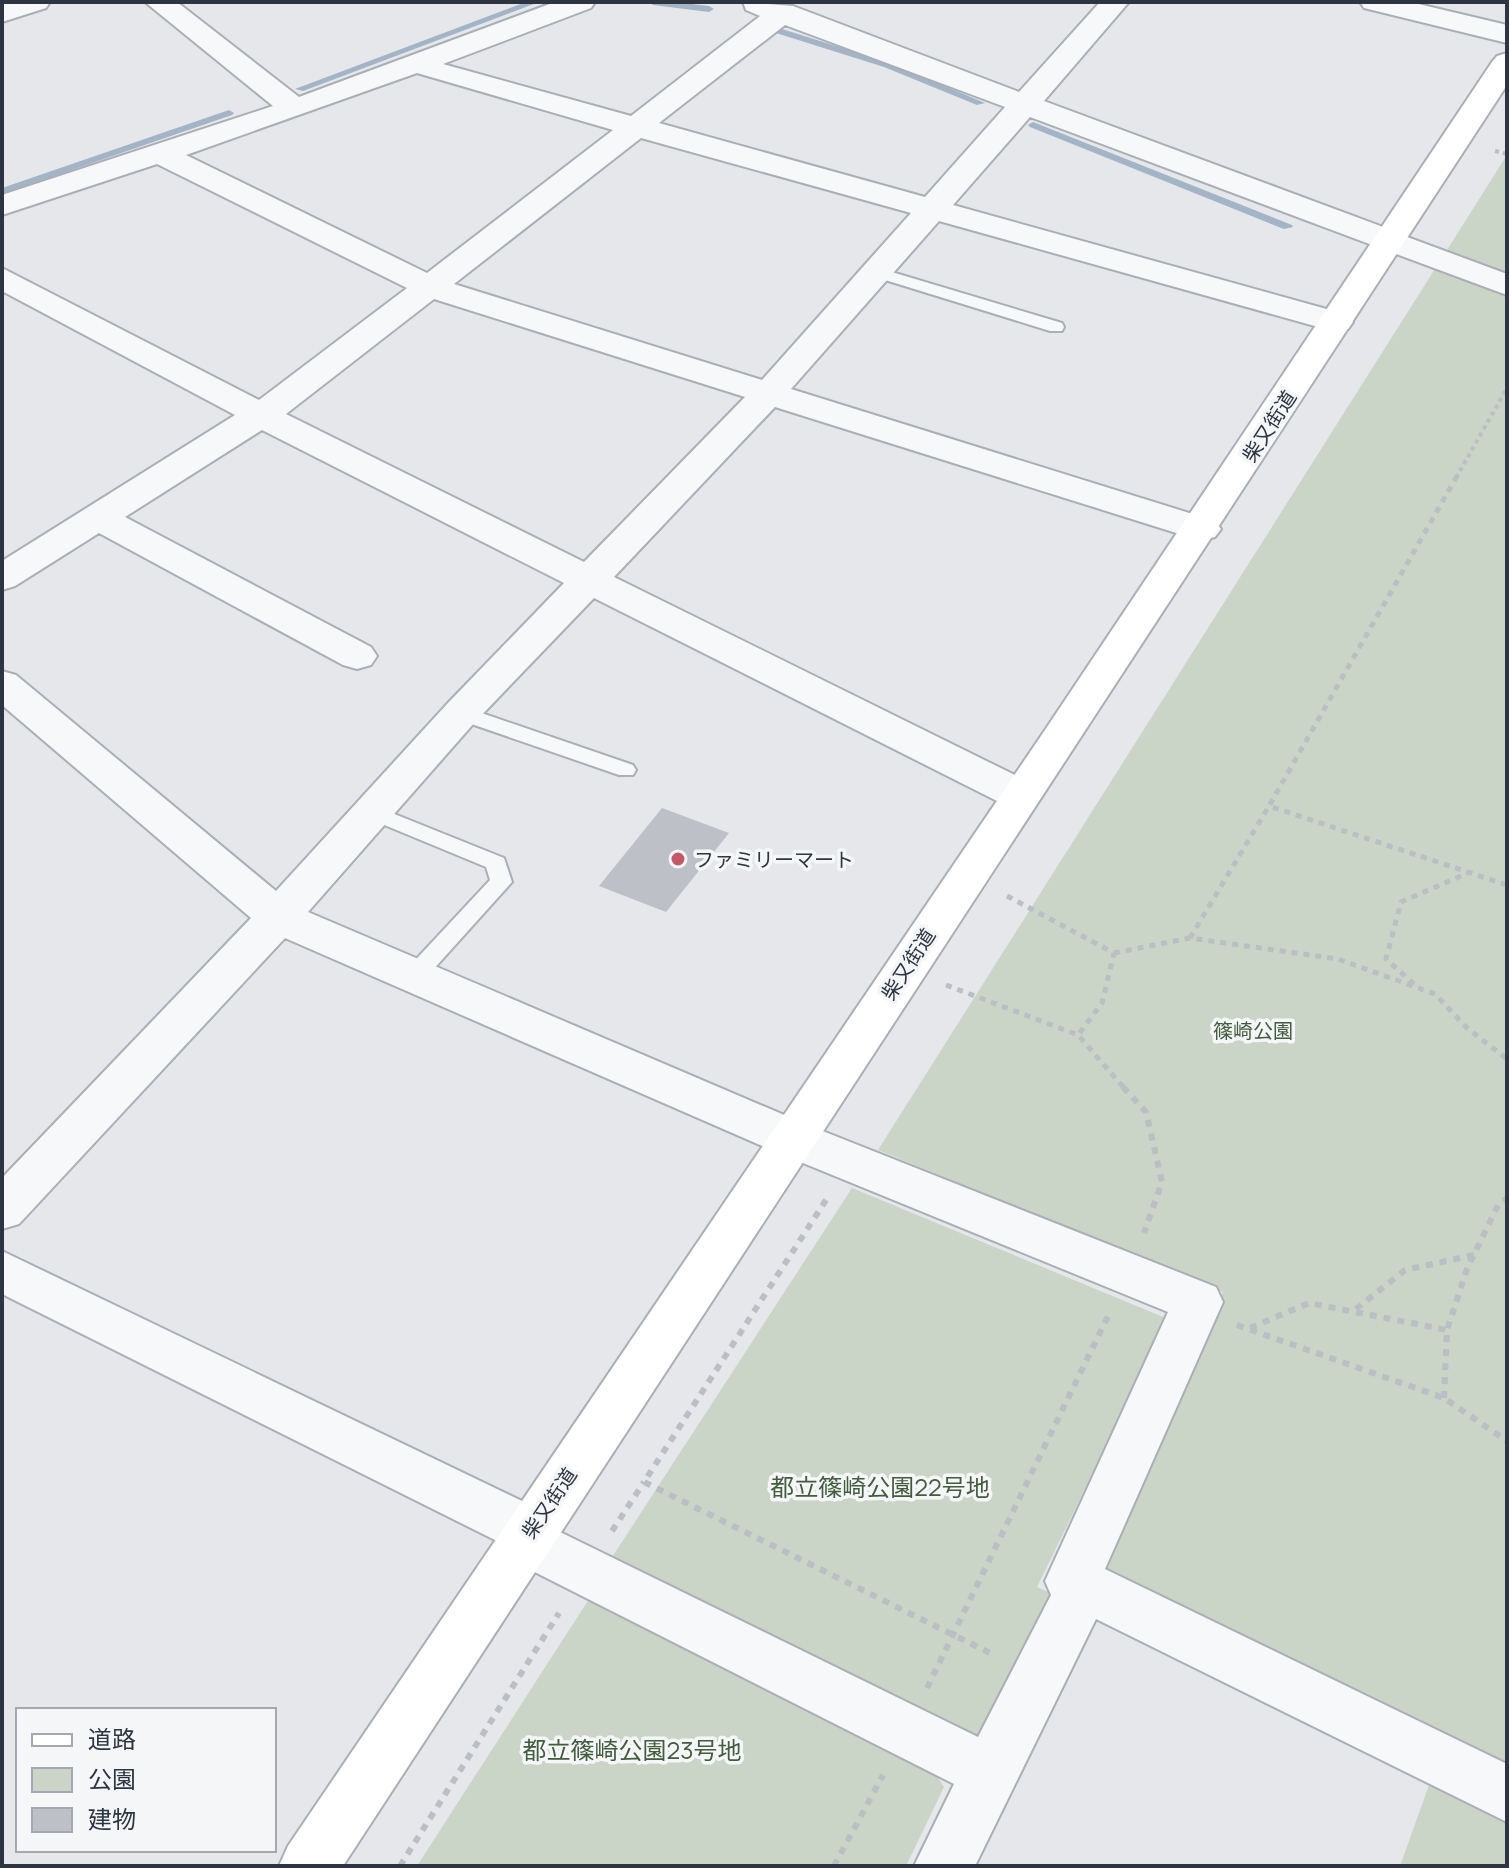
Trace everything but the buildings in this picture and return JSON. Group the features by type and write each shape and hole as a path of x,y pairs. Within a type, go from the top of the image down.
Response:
{"main road":[{"name":"柴又街道","path":"309,1866 1020,795 1202,529 1507,62"}],"street":[{"path":"2,13 36,2"},
{"path":"159,2 295,109"},
{"path":"2,205 295,109 581,2"},
{"path":"748,2 783,12 1507,285"},
{"path":"2,1210 278,917 461,713 769,393 1115,2"},
{"path":"1374,2 1507,34"},
{"path":"2,578 261,416 432,288 783,12"},
{"path":"418,62 433,70 1336,322"},
{"path":"158,153 432,288 1202,529"},
{"path":"2,278 261,416 1020,795"},
{"path":"99,518 357,656"},
{"path":"2,684 278,917 793,1139 1198,1302 1072,1581 1507,1794"},
{"path":"2,1271 991,1773"},
{"path":"944,1866 1084,1586"}],"lane":[{"path":"875,272 1056,327"},
{"path":"461,713 626,770"},
{"path":"372,812 496,863 499,872 501,882 414,976"}],"path":[{"path":"1495,151 1507,154"},
{"path":"1190,938 1269,806 1507,388"},
{"path":"1269,806 1507,885"},
{"path":"1418,988 1386,959 1401,902 1469,872"},
{"path":"967,875 1114,953 1190,938 1338,959 1435,994 1467,1028 1507,1059"},
{"path":"1078,1035 1102,1003 1114,953"},
{"path":"834,1866 907,1731 1128,1275 1162,1182 1146,1112 1078,1035 904,970"},
{"path":"400,1866 586,1570 851,1162"},
{"path":"1444,1398 1447,1330 1474,1255 1499,1203 1507,1198"},
{"path":"1355,1310 1405,1270 1474,1255"},
{"path":"1249,1328 1309,1303 1447,1330"},
{"path":"1194,1312 1249,1328 1444,1398 1507,1441"},
{"path":"644,1482 1039,1677"}],"green space":[{"name":"篠崎公園","path":"1507,155 1507,1773 1098,1576 1223,1292 878,1150"},
{"name":"都立篠崎公園22号地","path":"852,1188 1168,1319 1037,1587 1057,1596 985,1743 607,1565"},
{"name":"都立篠崎公園23号地","path":"591,1596 932,1768 944,1787 906,1866 417,1866"},
{"path":"1429,1785 1507,1822 1507,1866 1400,1866"}],"waterway":[{"path":"300,89 534,2"},
{"path":"653,2 709,9"},
{"path":"779,31 887,65 980,103"},
{"path":"2,191 229,113"},
{"path":"1033,125 1288,227"}],"place":[{"name":"ファミリーマート","path":"678,859"}]}
